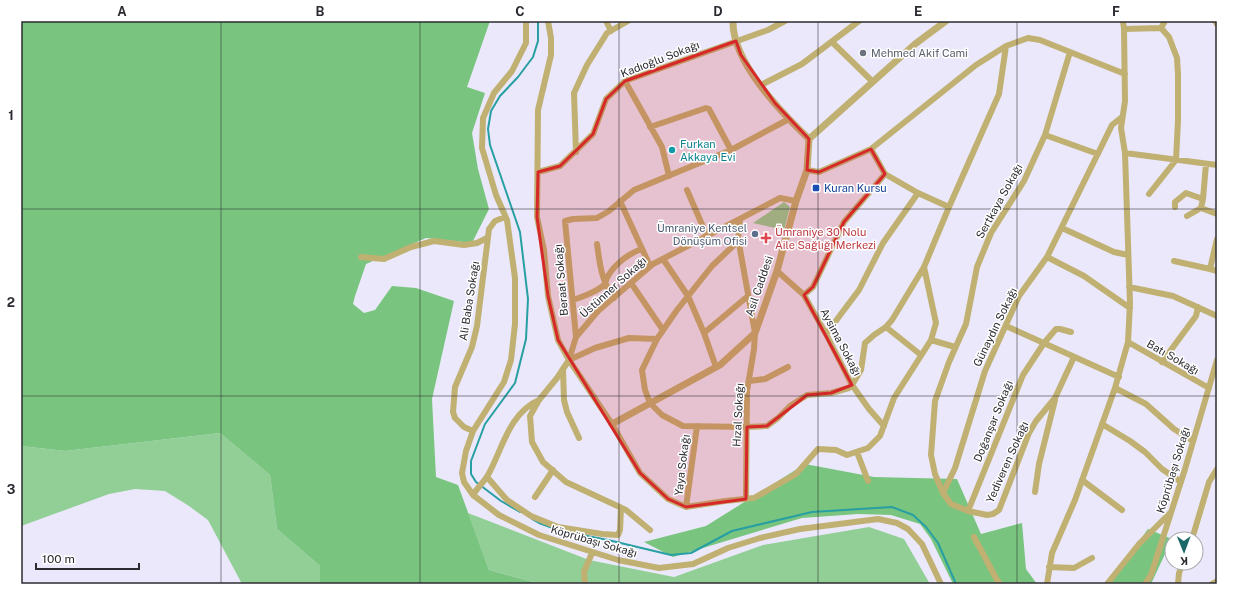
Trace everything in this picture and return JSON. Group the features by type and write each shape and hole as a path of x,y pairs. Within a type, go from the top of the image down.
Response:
{"street":[{"name":"Köprübaşı Sokağı","path":"526,21 526,43 512,71 494,93 483,118 482,148 496,195 507,220 515,278 515,324 510,360 504,382 473,431 466,450 462,473 464,482 473,495 499,516 539,535 618,560 659,568 693,564 728,548 760,538 800,529 878,519 897,523 908,529 922,544 941,584"},
{"path":"548,21 551,38 551,55 538,110 537,217 544,250 548,296 558,340 569,360 612,424 640,473 668,499 686,507 725,500 754,498 796,474 818,449 836,450 847,455 868,448 880,436 894,398 931,340 936,323 924,267"},
{"path":"606,21 611,30"},
{"path":"576,152 574,93 586,65 607,33 628,21"},
{"path":"733,21 733,32 741,55 761,85 789,119 810,139 915,44 946,21"},
{"name":"Kadıoğlu Sokağı","path":"538,172 560,166 576,152 593,134 606,99 625,81 768,30 785,21"},
{"path":"761,85 802,64 859,21"},
{"path":"1047,584 1052,553 1075,500 1119,377 1128,342 1130,308 1125,153 1121,128 1125,101 1123,21"},
{"path":"1160,28 1165,21"},
{"path":"1124,29 1160,28 1169,37 1177,58 1178,120 1176,160 1149,194"},
{"path":"807,170 819,172 871,149 976,65 1006,46 1028,38 1040,40 1125,74"},
{"path":"832,42 873,82"},
{"path":"738,238 734,245 712,266 677,310 657,339 642,370 645,390 650,403 662,414 683,426 767,426 790,406 807,395 831,393 849,388 852,385 861,370 865,343 874,334 886,327 906,298 924,267 999,94 1006,46"},
{"name":"Sertkaya Sokağı","path":"931,455 935,401 955,347 966,324 977,267 991,233 1024,181 1045,135 1070,52"},
{"path":"625,81 662,147 669,176"},
{"path":"650,127 706,108 709,109 731,150"},
{"name":"Günaydın Sokağı","path":"943,493 956,468 984,372 1019,296 1047,258 1112,125 1122,117"},
{"path":"650,266 620,201 634,190 731,150 789,119"},
{"path":"1045,135 1098,154"},
{"name":"Asil Caddesi","path":"612,424 716,367 754,333 777,271 796,201 807,170 810,139"},
{"path":"871,149 885,174 918,193 949,207"},
{"path":"1125,153 1217,165"},
{"path":"1202,208 1206,164"},
{"path":"804,296 813,287 844,222 885,174"},
{"path":"687,190 707,236"},
{"path":"826,334 859,290 883,243 918,193"},
{"path":"1175,207 1175,202 1186,193 1202,199"},
{"name":"Üstünner Sokağı","path":"569,360 576,337 598,311 650,266 780,198 796,201"},
{"name":"Beraat Sokağı","path":"576,337 565,221 572,219 597,218 620,201"},
{"path":"1187,216 1202,208 1217,214"},
{"name":"Ali Baba Sokağı","path":"473,431 464,427 455,418 453,412 455,387 472,347 477,326 489,229 495,221 505,216"},
{"name":"Hızal Sokağı","path":"740,219 738,238 754,333 754,349 747,391 746,499"},
{"path":"1062,228 1114,252 1128,255"},
{"path":"361,257 384,259 411,247 434,241 464,245 477,243 487,238"},
{"path":"1210,269 1217,239"},
{"path":"597,244 601,274 605,284 614,298"},
{"path":"573,300 591,294 605,284 608,276 616,266 633,252 642,249"},
{"path":"663,258 688,296 704,333 716,367"},
{"path":"1047,258 1084,276 1130,308"},
{"path":"1174,261 1217,271"},
{"name":"Aysima Sokağı","path":"777,271 804,296 826,334 852,385 869,409 884,426"},
{"path":"631,283 663,330"},
{"path":"1129,287 1173,296 1217,316"},
{"path":"704,333 748,296"},
{"path":"1162,362 1196,316 1198,307"},
{"path":"1006,326 1119,377"},
{"path":"886,327 921,355"},
{"name":"Doğanşar Sokağı","path":"968,511 1023,375 1044,343 1056,329 1071,332"},
{"path":"650,530 626,510 566,482 542,462 532,442 530,416 539,400 569,360 595,348 629,338 657,339"},
{"path":"931,340 955,347"},
{"name":"Batı Sokağı","path":"1128,342 1209,388"},
{"name":"Yediveren Sokağı","path":"1035,492 1039,464 1055,398 1074,357"},
{"name":"Köprübaşı Sokağı","path":"1145,584 1151,575 1181,482 1217,360"},
{"path":"749,381 765,379 788,367"},
{"path":"563,369 564,400 567,412 579,438"},
{"path":"1115,388 1146,404 1174,429 1193,441"},
{"name":"Yediveren Sokağı","path":"931,455 935,474 943,493 951,504 968,511 987,516 993,514 999,510 1029,433 1036,421 1055,398"},
{"path":"473,495 485,479 500,447 521,413 539,400"},
{"path":"1102,424 1145,452 1162,469 1181,482"},
{"name":"Yaya Sokağı","path":"686,507 697,426"},
{"path":"857,452 868,481"},
{"path":"1194,531 1209,482 1217,469"},
{"path":"535,497 553,470"},
{"path":"485,479 507,500 531,516 558,527 602,534 618,534 620,530 621,508"},
{"path":"1082,480 1122,510"},
{"path":"1107,584 1139,544 1171,512"},
{"path":"974,537 1000,584"},
{"path":"585,584 584,572 592,552"},
{"path":"1050,567 1074,568 1092,558"},
{"path":"1178,584 1180,571"},
{"path":"1212,584 1217,581"}],"highlighted area":[{"path":"736,41 741,55 775,103 809,139 807,170 819,172 871,149 885,174 844,222 813,287 804,295 852,385 831,393 807,395 767,426 747,427 746,499 686,507 668,499 640,473 558,340 548,296 537,217 538,172 560,166 593,134 606,99 625,81"}],"green space":[{"path":"21,21 490,21 467,87 485,93 472,133 478,169 489,209 472,243 426,238 366,264 353,304 364,313 375,310 392,286 416,288 454,301 432,399 436,477 458,485 489,570 540,584 320,584 320,566 277,529 270,475 220,433 65,451 21,446"},
{"path":"784,202 790,207 784,230 753,223"},
{"path":"220,433 270,475 277,529 320,566 320,584 242,584 208,520 165,491 135,489 109,494 21,526 21,446 65,451"},
{"path":"805,464 874,477 957,479 981,534 1022,523 1026,569 1037,584 953,584 931,539 920,524 891,515 858,514 802,518 673,557 644,542 706,526"},
{"path":"468,513 589,560 674,577 763,545 869,527 904,539 930,584 540,584 489,570"},
{"path":"1148,529 1164,536 1164,556 1151,584 1108,584"}],"waterway":[{"path":"520,512 501,501 476,482 471,474 471,461 485,424 515,383 526,339 528,299 520,232 490,145 488,129 491,111 500,96 518,77 533,57 538,41 538,21"},
{"path":"532,519 561,531 608,540 671,555 691,553 732,531 812,512 892,507 913,515 926,527 938,543 956,584"}],"place":[{"name":"Mehmed Akif Cami","path":"863,53"},
{"name":"Furkan Akkaya Evi","path":"672,150"},
{"name":"Kuran Kursu","path":"816,188"},
{"name":"Ümraniye Kentsel Dönüşüm Ofisi","path":"755,234"},
{"name":"Ümraniye 30 Nolu Aile Sağlığı Merkezi","path":"766,238"}]}
